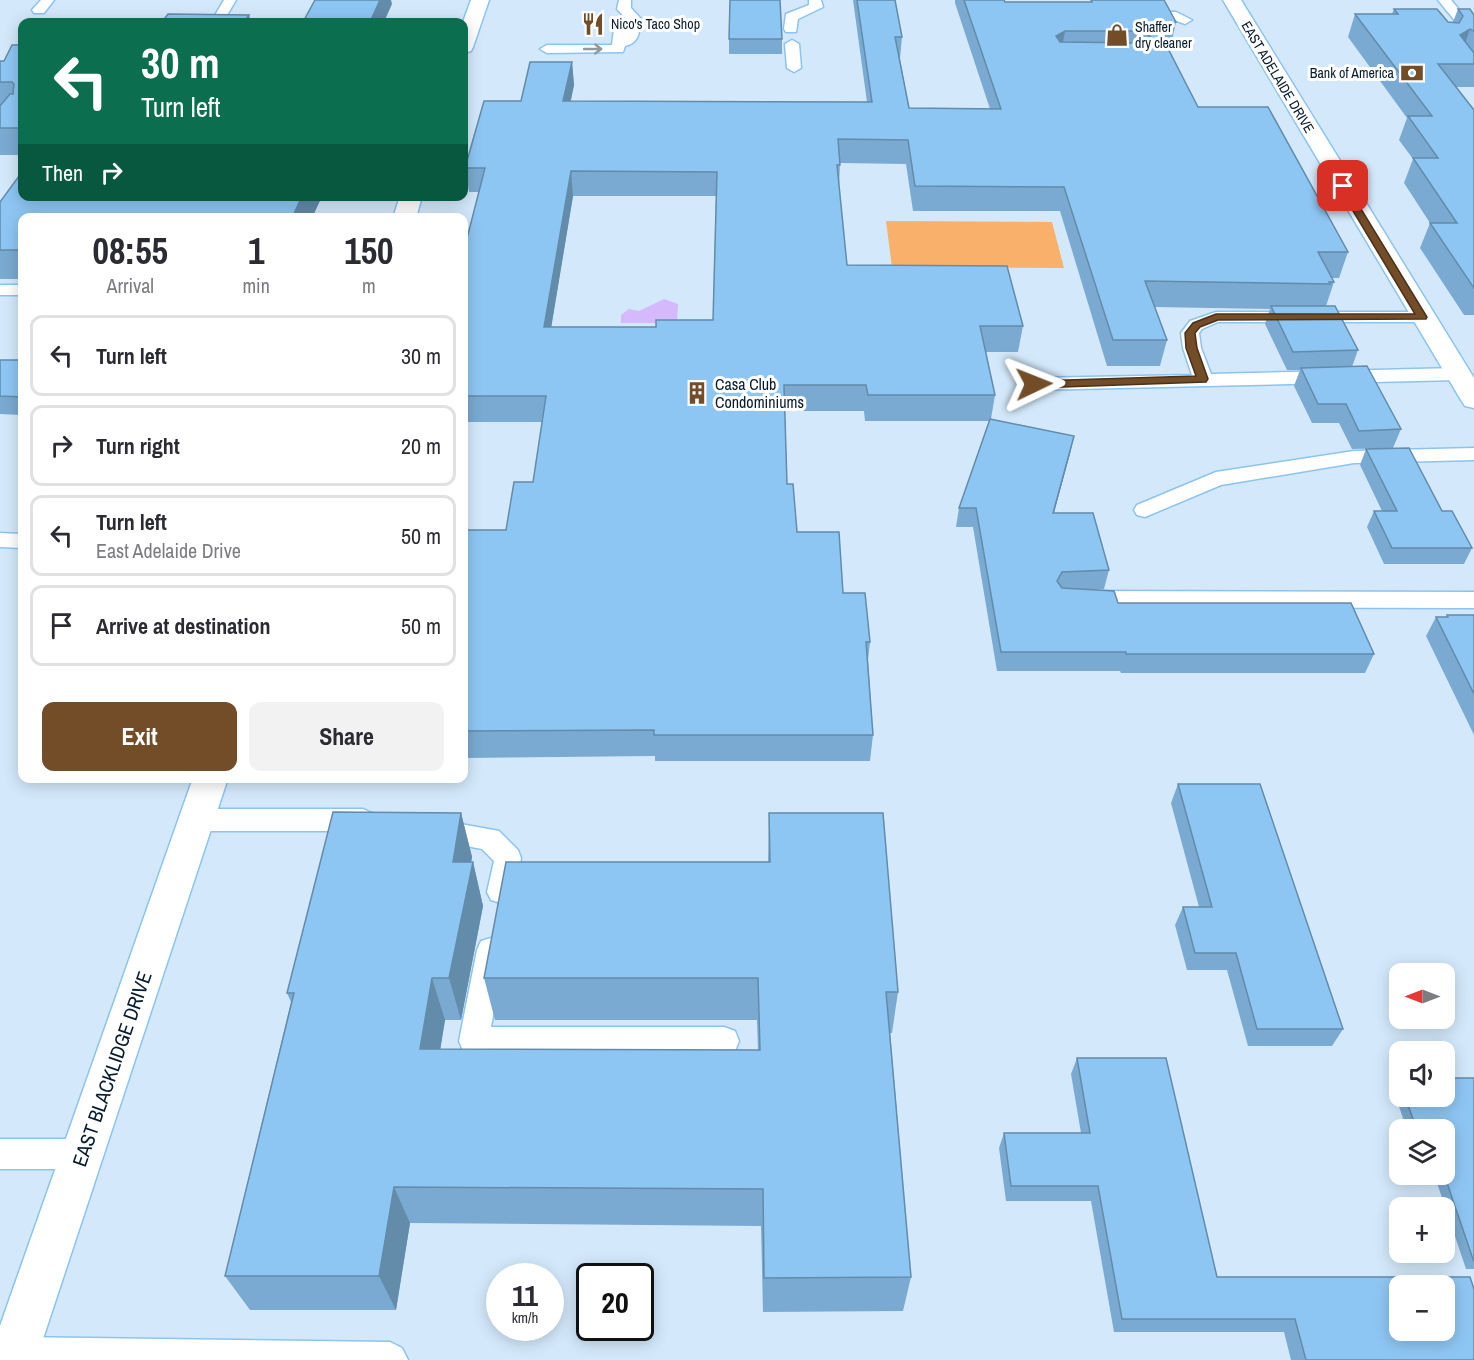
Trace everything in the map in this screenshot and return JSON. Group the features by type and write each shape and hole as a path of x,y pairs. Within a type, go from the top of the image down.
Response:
{"street":[{"path":"468,34 480,0"},
{"name":"EAST ADELAIDE DRIVE","path":"1232,0 1474,400"},
{"name":"EAST BLACKLIDGE DRIVE","path":"13,1357 209,783"}],"lane":[{"path":"219,18 230,0"},
{"path":"791,29 791,17 816,7 815,0"},
{"path":"1444,0 1474,35"},
{"path":"547,49 618,50 631,38 633,28 634,19 623,15 618,50"},
{"path":"1156,16 1176,16 1185,20"},
{"path":"792,44 794,68"},
{"path":"0,290 18,290"},
{"path":"1203,379 1192,348 1190,333 1196,325 1216,317 1422,317"},
{"path":"1034,384 1458,374"},
{"path":"1145,510 1216,479 1354,457 1474,454"},
{"path":"0,540 18,541"},
{"path":"1066,598 1474,600"},
{"path":"197,820 357,819 490,839 508,858 474,1041 724,1041"},
{"path":"0,1154 84,1154"},
{"path":"13,1357 390,1360"}],"shaded area":[{"path":"886,221 1052,222 1064,268 892,267"},
{"path":"664,299 678,304 677,323 621,323 621,315 629,309 639,311"}],"building":[{"path":"315,0 380,0 372,18 305,18"},
{"path":"730,0 780,0 782,39 729,39"},
{"path":"857,0 895,0 902,37 895,37 909,108 1001,109 964,0 1092,2 1091,0 1164,0 1176,22 1164,23 1169,32 1160,33 1198,107 1268,107 1348,252 1318,252 1334,282 1329,282 1330,284 1145,281 1167,340 1113,340 1064,187 915,186 908,140 838,139 840,165 837,165 847,265 1007,266 1023,326 980,326 995,395 868,395 866,385 784,385 787,484 793,484 797,532 839,532 843,593 865,593 870,642 866,642 873,735 654,735 654,730 468,731 468,530 506,530 514,482 533,482 546,396 468,396 468,234 485,168 468,168 468,157 484,101 521,101 530,62 572,62 563,101 872,102","holes":["1065,31 1143,31 1152,38 1143,43 1060,42 1056,36","571,171 717,172 713,320 656,320 656,327 544,327"]},
{"path":"1394,9 1437,9 1448,22 1459,23 1463,16 1458,9 1470,9 1474,15 1474,31 1470,29 1460,35 1474,53 1474,64 1438,64 1474,110 1474,288 1430,223 1457,223 1413,158 1438,158 1408,116 1432,116 1355,14 1398,14"},
{"path":"168,14 249,15 247,18 165,18"},
{"path":"12,45 18,45 18,128 0,128 0,106 10,94 13,94 14,84 0,82 0,61 4,61"},
{"path":"18,177 18,201 300,201 294,213 18,213 18,250 0,250 0,202"},
{"path":"1271,306 1335,306 1358,350 1293,352"},
{"path":"0,360 18,360 18,397 0,396"},
{"path":"1367,366 1401,429 1359,431 1346,404 1318,404 1301,368"},
{"path":"990,419 1074,436 1053,513 1093,513 1109,570 1062,572 1057,581 1062,588 1114,591 1118,603 1351,603 1374,654 1001,652 976,508 959,508"},
{"path":"1409,448 1442,511 1452,511 1472,548 1392,548 1374,511 1397,511 1366,449"},
{"path":"1447,615 1474,615 1474,694 1436,617 1448,617"},
{"path":"1178,784 1260,784 1343,1029 1257,1029 1236,953 1195,953 1183,907 1212,907"},
{"path":"333,812 461,813 453,862 473,862 449,978 432,978 420,1049 760,1050 758,978 484,978 506,862 770,862 769,813 883,813 898,992 886,992 911,1277 764,1278 763,1189 394,1187 379,1276 225,1276 294,993 287,993"},
{"path":"1077,1058 1166,1058 1217,1277 1389,1277 1389,1341 1455,1341 1455,1277 1470,1277 1474,1289 1474,1360 1306,1360 1295,1319 1122,1319 1098,1186 1011,1186 1004,1133 1090,1133"},
{"path":"1455,1078 1474,1078 1474,1262 1455,1206 1455,1197 1452,1197 1448,1185 1455,1185 1455,1119 1413,1119 1409,1107 1455,1107"}],"place":[{"name":"Nico's Taco Shop","path":"593,24"},
{"name":"Shaffer dry cleaner","path":"1117,35"},
{"name":"Bank of America","path":"1412,73"},
{"name":"Casa Club Condominiums","path":"697,393"}],"route":[{"path":"1034,384 1203,379 1192,348 1190,333 1196,325 1216,317 1422,317 1343,186"}]}
